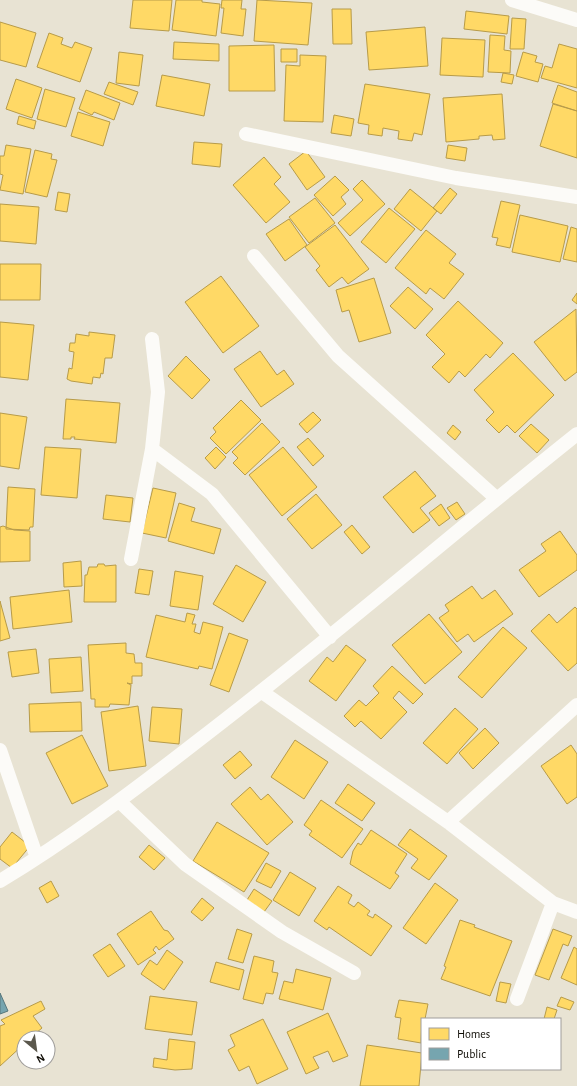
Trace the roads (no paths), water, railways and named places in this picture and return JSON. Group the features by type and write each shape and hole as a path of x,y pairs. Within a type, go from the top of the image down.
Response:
{"street":[{"path":"512,0 577,20"},
{"path":"246,134 456,178 577,197"},
{"path":"254,256 338,356 496,498"},
{"path":"130,559 152,449 158,392 152,339"},
{"path":"0,880 37,858 119,801 262,692 496,498 577,434"},
{"path":"152,449 212,494 330,637"},
{"path":"262,692 448,822 553,903 577,912"},
{"path":"448,822 577,705"},
{"path":"0,750 37,858"},
{"path":"119,801 185,864 282,932 354,973"},
{"path":"517,999 553,903"}]}
